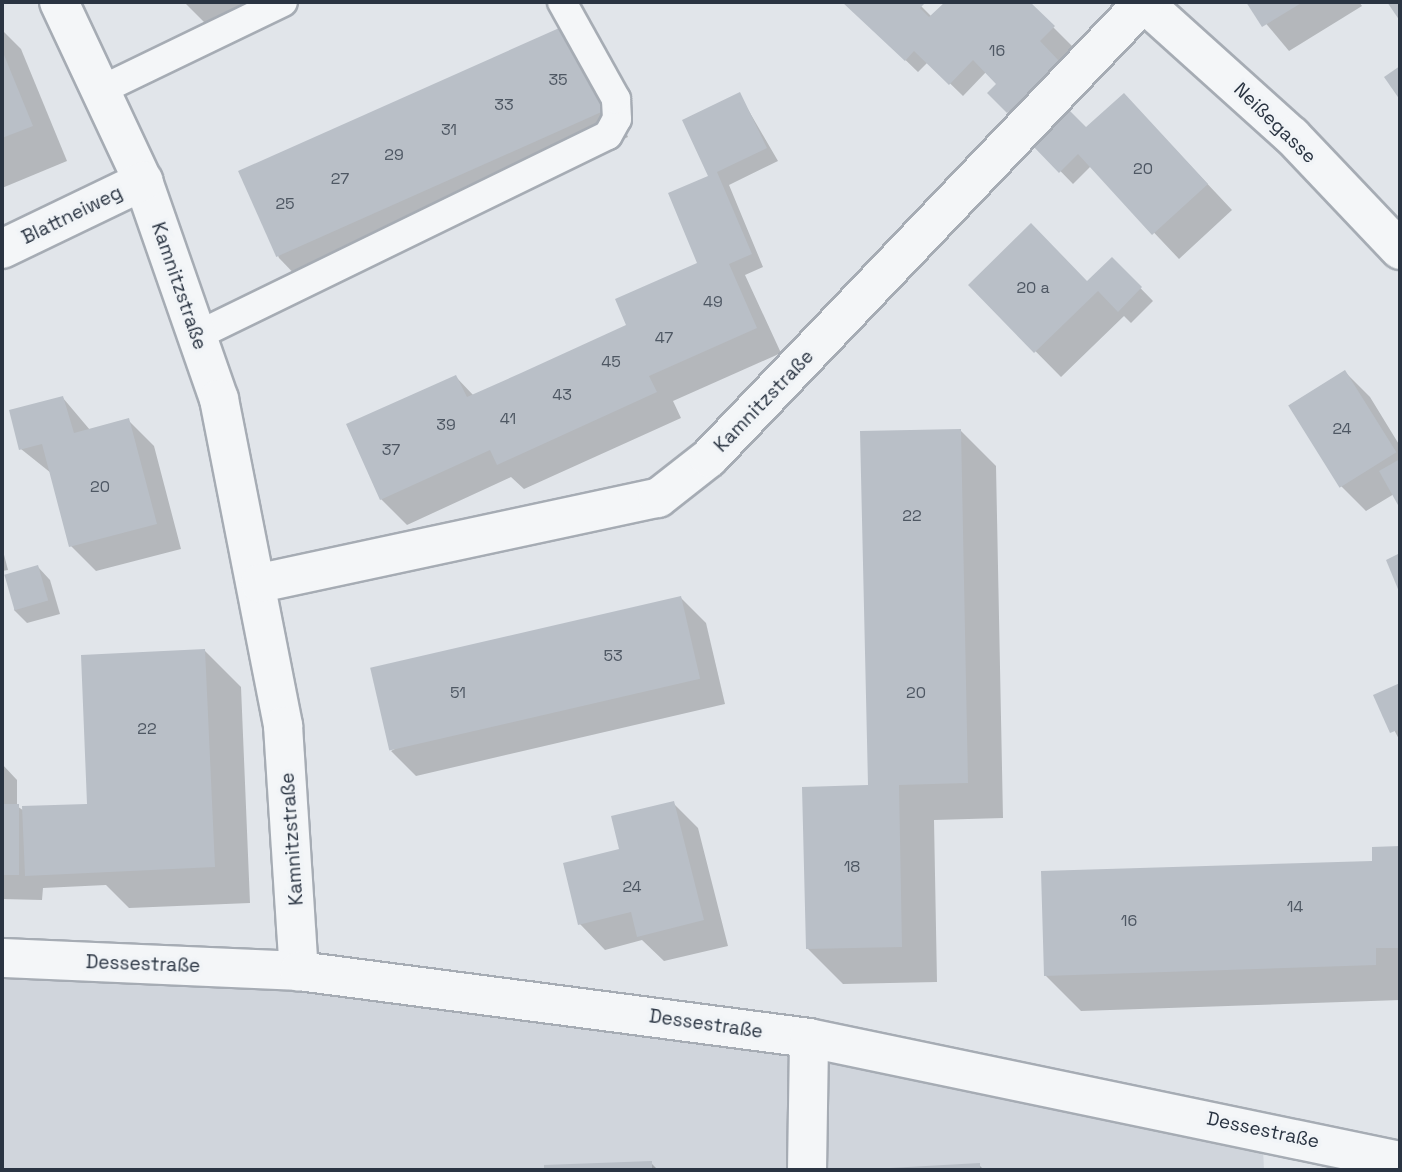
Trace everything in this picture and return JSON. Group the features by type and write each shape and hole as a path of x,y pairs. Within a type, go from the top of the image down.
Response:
{"street":[{"name":"Kamnitzstraße","path":"60,2 143,181 219,399 260,583 283,726 299,971"},
{"name":"Kamnitzstraße","path":"260,583 658,498 709,458 1143,2"},
{"name":"Neißegasse","path":"1143,2 1292,136 1400,250"},
{"name":"Blattneiweg","path":"2,249 143,181"},
{"name":"Dessestraße","path":"2,958 299,971 808,1038 1400,1161"},
{"path":"807,1170 808,1038"}],"lane":[{"path":"101,90 283,2"},
{"path":"196,335 608,135 617,119 616,99 562,2"}],"shaded area":[{"path":"2,975 299,989 803,1054 1263,1149 1264,1170 2,1170"}],"building":[{"path":"842,2 926,2 920,8 929,17 945,2 1030,2 1055,26 1040,41 1060,62 1007,113 987,93 996,84 973,60 949,85 914,51 905,61"},
{"path":"1246,2 1303,2 1262,27"},
{"path":"1387,2 1400,2 1400,21"},
{"path":"566,25 604,111 276,257 238,171"},
{"path":"2,50 33,126 2,138"},
{"path":"1400,66 1400,100 1384,77"},
{"path":"740,92 767,148 717,172 752,254 729,264 757,328 649,376 657,392 497,465 490,450 380,500 346,424 456,375 467,397 626,325 615,299 697,263 668,193 708,176 682,120"},
{"path":"1124,93 1208,184 1152,235 1078,154 1059,173 1032,145 1069,110 1086,127"},
{"path":"1031,223 1087,281 1112,257 1142,287 1118,312 1098,291 1034,353 968,285"},
{"path":"1345,370 1396,452 1340,488 1288,406"},
{"path":"63,396 74,433 129,418 157,524 69,547 42,444 19,450 9,410"},
{"path":"961,429 968,783 899,785 902,947 806,949 802,787 868,785 860,431"},
{"path":"1400,459 1400,504 1398,505 1379,471"},
{"path":"1400,553 1400,594 1386,560"},
{"path":"38,565 48,601 15,610 4,575"},
{"path":"681,596 700,679 389,751 370,668"},
{"path":"205,649 215,867 25,876 22,806 87,804 81,655"},
{"path":"1400,683 1400,729 1390,733 1373,695"},
{"path":"674,801 704,920 637,937 631,912 578,925 563,863 619,849 611,816"},
{"path":"2,804 19,804 19,875 2,875"},
{"path":"1400,846 1400,948 1376,948 1376,965 1044,976 1041,871 1372,861 1372,847"},
{"path":"652,1161 652,1170 544,1170 544,1165"},
{"path":"980,1163 980,1170 890,1170 890,1168"}]}
